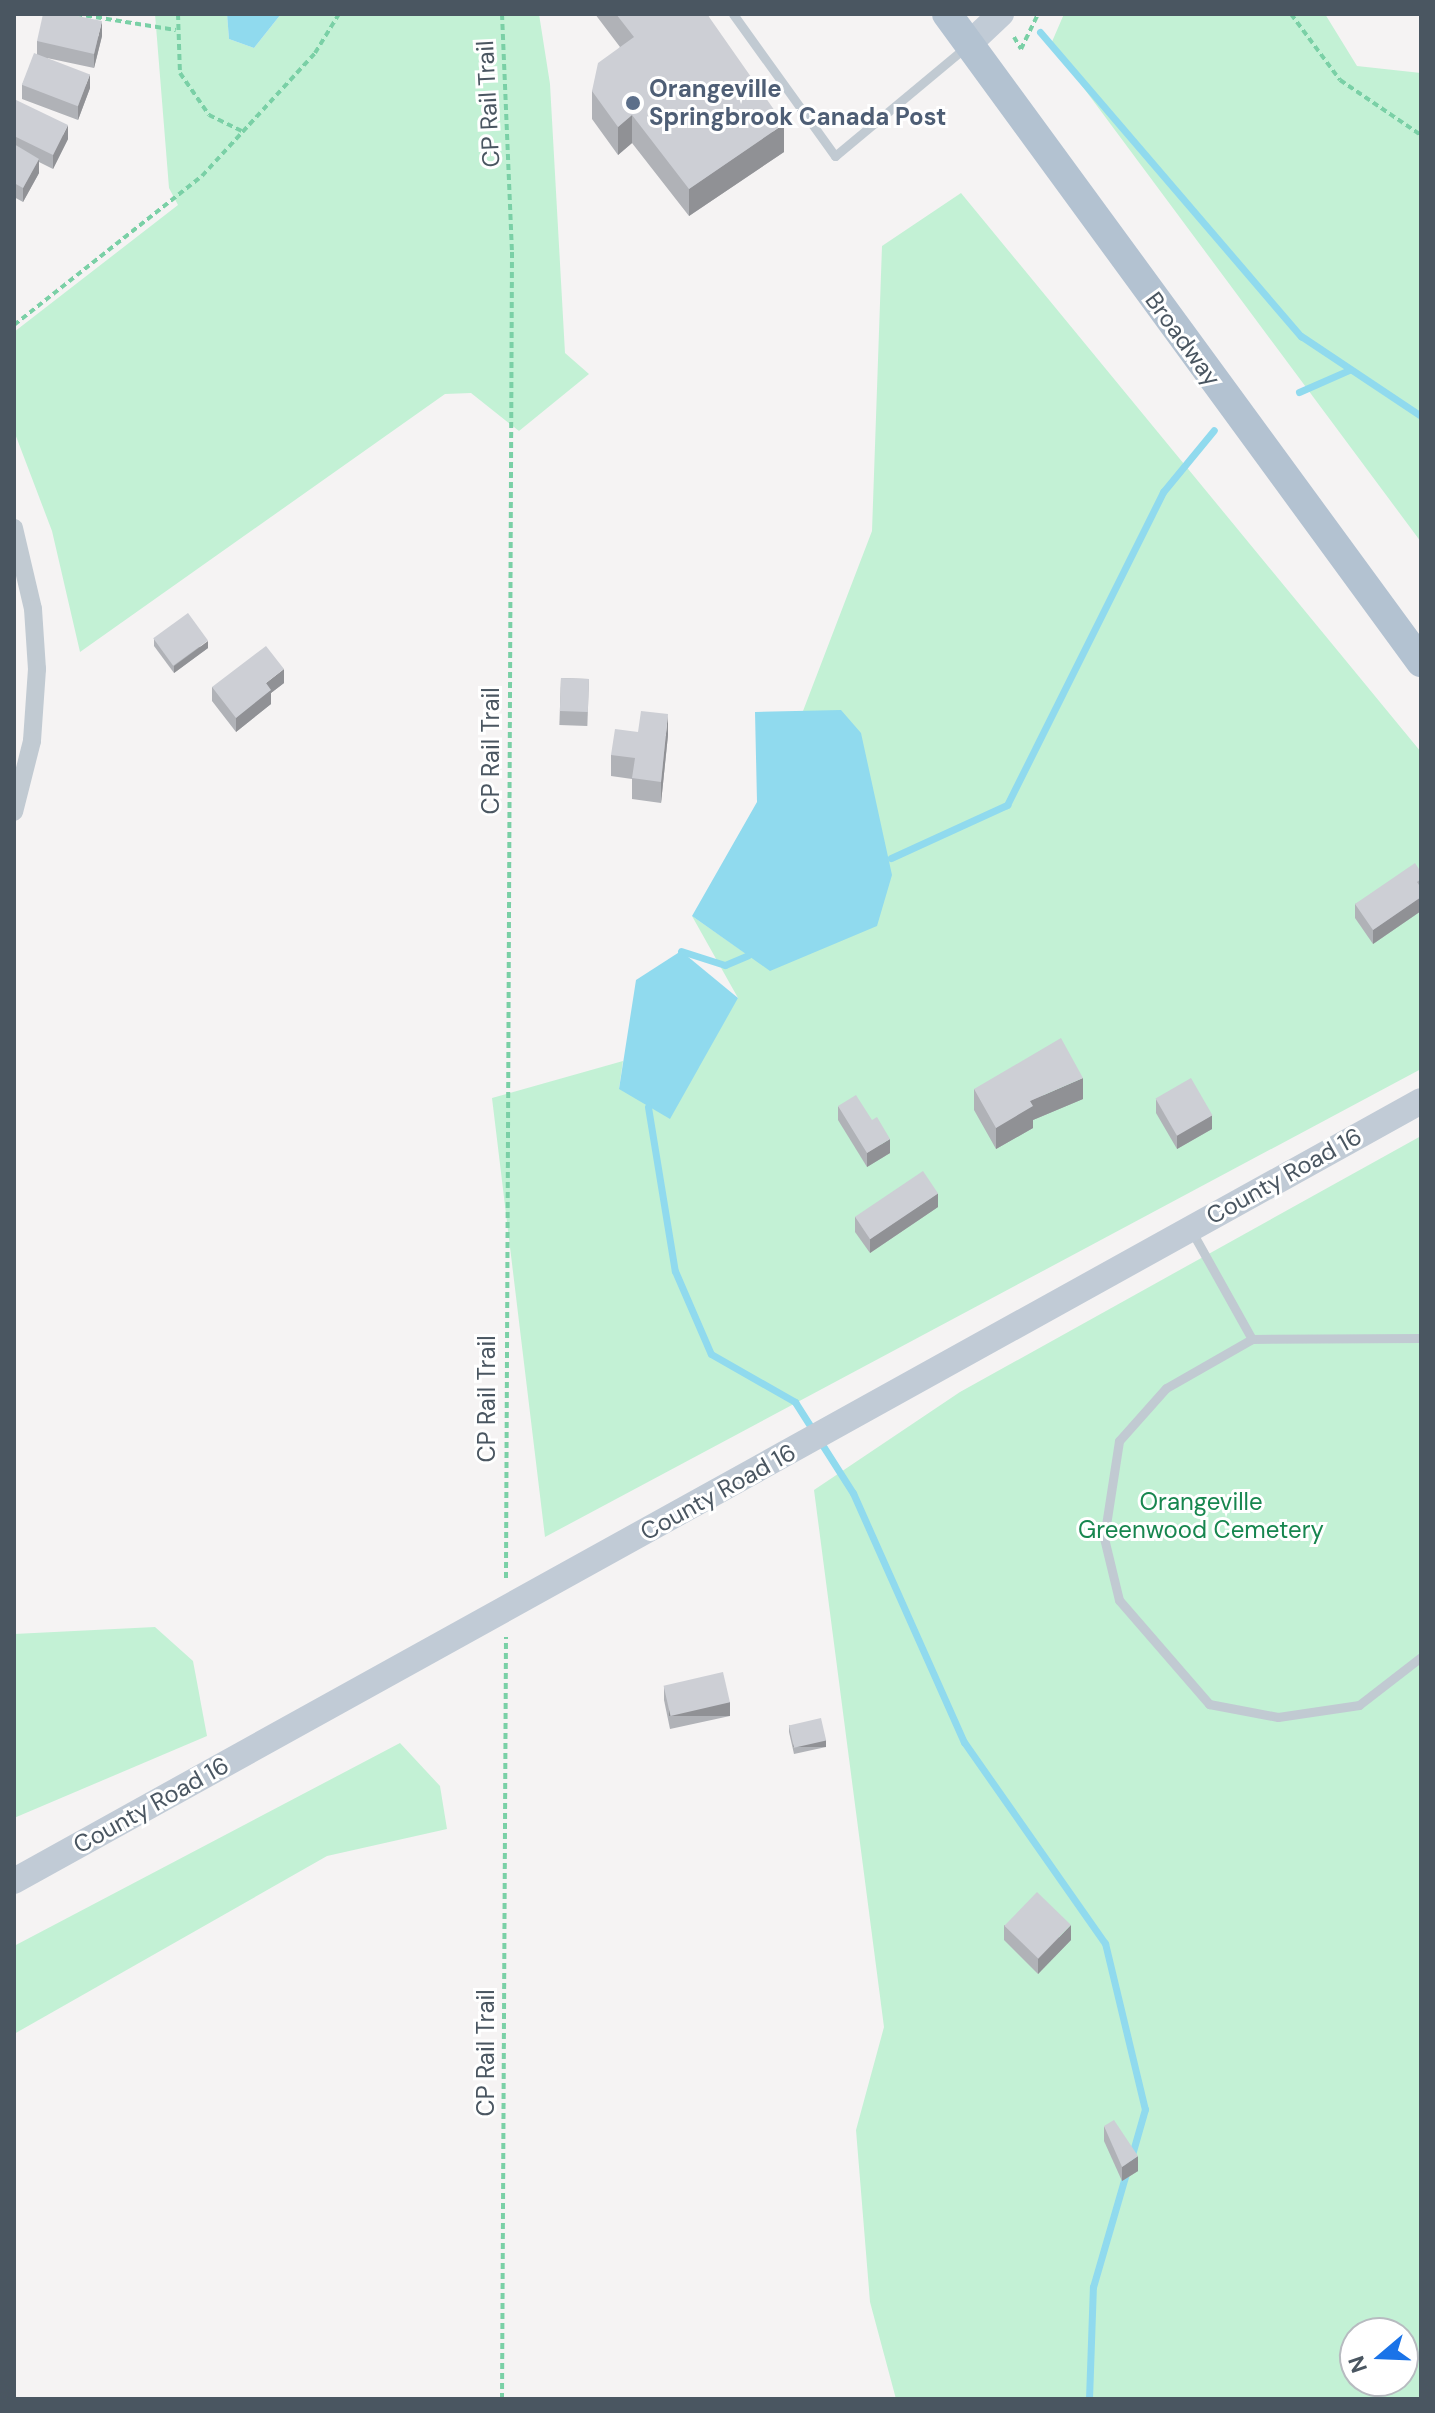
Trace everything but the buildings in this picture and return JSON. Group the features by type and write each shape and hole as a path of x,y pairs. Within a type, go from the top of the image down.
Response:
{"main road":[{"name":"Broadway","path":"947,14 1421,662"},
{"path":"969,44 1001,14"},
{"name":"County Road 16","path":"14,1881 507,1611 1421,1101"}],"street":[{"path":"14,528 33,609 37,669 32,741 14,812"}],"lane":[{"path":"733,14 835,156 969,44"},
{"path":"1190,1228 1252,1339"},
{"path":"1421,1338 1252,1339 1166,1388 1119,1441 1104,1538 1119,1600 1209,1704 1278,1717 1359,1705 1421,1657"}],"path":[{"path":"76,14 177,30"},
{"path":"178,14 180,73 209,115 242,131"},
{"path":"14,325 202,176 315,53 339,14"},
{"name":"CP Rail Trail","path":"502,14 512,252 502,2399"},
{"path":"1291,14 1340,80 1421,135"}],"green space":[{"path":"155,14 227,14 229,39 254,48 281,14 539,14 550,84 565,353 589,374 519,431 471,393 445,394 80,652 52,531 14,431 14,332 178,205 169,188"},
{"path":"1064,14 1325,14 1357,66 1421,73 1421,542 1051,44"},
{"path":"961,193 1421,752 1421,1069 545,1537 492,1098 623,1061 619,1089 738,998 692,916 748,955 841,711 803,711 872,531 882,246"},
{"name":"Orangeville Greenwood Cemetery","path":"1421,1136 1421,2399 896,2399 870,2302 856,2130 884,2027 814,1490 960,1392"},
{"path":"155,1627 193,1661 207,1736 14,1818 14,1634"},
{"path":"400,1743 440,1786 447,1829 327,1856 14,2034 14,1946"}],"water":[{"path":"227,14 281,14 254,48 229,39"},
{"path":"841,710 861,733 892,875 877,926 770,971 692,916 757,802 755,712"},
{"path":"681,951 738,998 670,1119 619,1089 636,980"}],"waterway":[{"path":"1040,32 1301,336 1421,416"},
{"path":"1299,392 1349,370"},
{"path":"891,858 1007,805 1163,492 1214,430"},
{"path":"681,951 725,965 748,955"},
{"path":"648,1107 675,1271 711,1354 795,1402 853,1493 964,1742 1105,1943 1145,2109 1131,2158"},
{"path":"1089,2399 1093,2287 1127,2170"}],"place":[{"name":"Orangeville Springbrook Canada Post","path":"633,103"}]}
